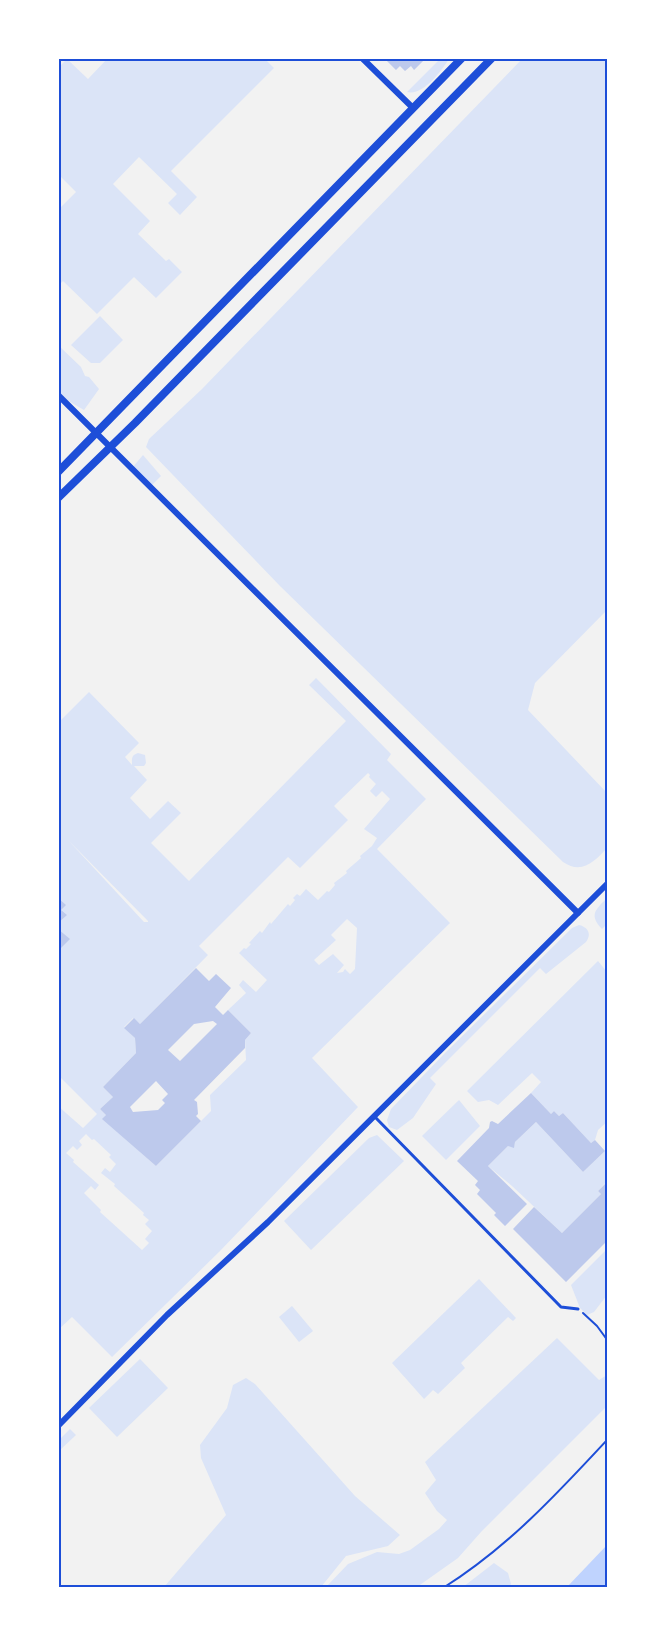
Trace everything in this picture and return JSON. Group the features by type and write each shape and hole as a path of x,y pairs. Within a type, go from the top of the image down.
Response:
{"street":[{"path":"362,58 413,108"},
{"path":"58,472 462,58"},
{"path":"58,498 492,58"},
{"path":"58,395 578,913"},
{"path":"58,1426 167,1315 268,1222 608,883"}],"lane":[{"path":"373,1116 561,1307 578,1309"}],"path":[{"path":"578,1309 597,1326 608,1341"},
{"path":"443,1587 489,1557 530,1521 608,1439"}],"shaded area":[{"path":"67,59 88,79 107,59 265,59 274,68 171,171 197,197 180,215 168,203 177,194 139,157 113,184 150,221 138,234 166,261 169,259 182,272 156,298 134,277 97,314 63,281 59,285 59,209 76,192 59,175 59,67"},
{"path":"440,59 449,59 431,82 419,90 407,92"},
{"path":"522,59 607,59 607,610 535,683 528,710 607,793 607,848 593,862 582,867 570,866 563,862 280,586 146,447 149,439 202,389"},
{"path":"100,316 123,340 100,363 91,363 71,345"},
{"path":"59,346 81,367 85,376 89,377 99,389 84,410 67,400 59,392"},
{"path":"143,455 161,476 150,487 132,468"},
{"path":"316,678 391,754 387,760 426,799 377,849 450,923 312,1058 358,1107 220,1251 112,1357 72,1317 59,1329 58,1106 83,1128 97,1114 59,1076 59,722 89,692 139,743 125,757 132,765 134,755 138,753 145,755 144,766 134,766 147,780 130,798 150,819 168,801 181,813 151,843 189,881 346,721 309,685","holes":["368,773 376,784 370,791 376,797 382,791 390,799 364,829 377,838 372,846 346,871 347,873 334,883 335,885 329,892 327,891 318,900 306,889 300,896 297,894 290,906 288,904 271,924 270,922 262,933 260,931 249,943 251,944 239,953 267,980 256,992 243,980 239,985 246,993 228,1010 251,1033 245,1040 246,1060 210,1095 211,1111 156,1166 103,1119 106,1115 100,1109 113,1097 103,1087 136,1053 135,1038 124,1027 133,1018 140,1024 208,955 199,946 288,857 300,868 348,820 334,806","68,840 148,921 144,922","347,919 357,928 355,969 350,974 345,969 337,973 344,965 333,954 319,965 314,960 336,940 331,935","86,1134 111,1155 109,1157 116,1164 110,1172 105,1168 101,1173 115,1184 114,1186 149,1220 145,1224 152,1231 145,1239 149,1243 142,1250 100,1212 101,1210 84,1193 91,1186 95,1190 99,1185 66,1153 73,1146 77,1150 82,1145 79,1141"]},
{"path":"607,898 607,924 602,929 596,920 595,913"},
{"path":"579,925 588,931 589,936 586,942 546,974 540,968 430,1078 436,1084 413,1118 397,1130 389,1127 387,1120 391,1109 572,928"},
{"path":"598,961 607,972 608,1121 598,1130 595,1140 591,1143 563,1113 559,1116 554,1111 551,1114 531,1093 541,1082 532,1073 498,1105 489,1100 478,1102 467,1091"},
{"path":"459,1100 480,1126 446,1160 422,1136"},
{"path":"536,1122 583,1172 605,1151 607,1181 598,1191 601,1194 562,1233 488,1166 508,1146 514,1147 515,1142"},
{"path":"377,1135 404,1161 311,1250 284,1221 369,1138"},
{"path":"607,1249 607,1295 594,1312 587,1315 580,1308 571,1285"},
{"path":"479,1279 516,1318 513,1321 508,1317 461,1363 465,1368 438,1394 433,1390 424,1399 392,1363"},
{"path":"292,1306 313,1331 299,1342 279,1317"},
{"path":"557,1338 599,1380 607,1375 607,1406 458,1558 417,1587 326,1587 348,1564 377,1552 399,1554 410,1550 439,1529 447,1520 437,1511 425,1493 436,1480 425,1462"},
{"path":"140,1359 168,1388 117,1437 89,1408"},
{"path":"246,1378 255,1384 355,1496 400,1535 388,1546 346,1556 321,1587 164,1587 226,1515 201,1458 200,1445 227,1408 233,1385"},
{"path":"70,1429 76,1435 59,1451 59,1440"},
{"path":"494,1563 508,1573 511,1584 509,1587 463,1587"}],"water":[{"path":"607,1545 607,1587 567,1587"}],"building":[{"path":"384,58 426,58 414,70 411,66 405,71 400,66 396,70"},
{"path":"58,898 66,905 61,910 67,915 58,923"},
{"path":"58,929 70,939 58,951"},
{"path":"196,968 209,981 216,974 231,988 215,1007 223,1015 228,1010 251,1033 245,1040 245,1048 194,1100 197,1102 198,1114 196,1116 201,1121 156,1166 102,1119 106,1115 100,1109 113,1097 103,1087 136,1053 135,1038 124,1028 134,1018 140,1024","holes":["213,1021 217,1024 180,1061 168,1050 194,1024","156,1081 168,1094 162,1100 165,1103 158,1110 133,1112 130,1107"]},
{"path":"531,1093 551,1114 554,1111 559,1116 563,1113 591,1143 595,1140 605,1151 583,1172 536,1122 515,1142 514,1148 508,1146 488,1166 527,1204 505,1226 477,1194 480,1190 475,1185 478,1181 457,1161 489,1128 490,1122 498,1124"},
{"path":"608,1181 608,1240 566,1282 513,1229 534,1207 562,1233 601,1194 598,1191"}]}
